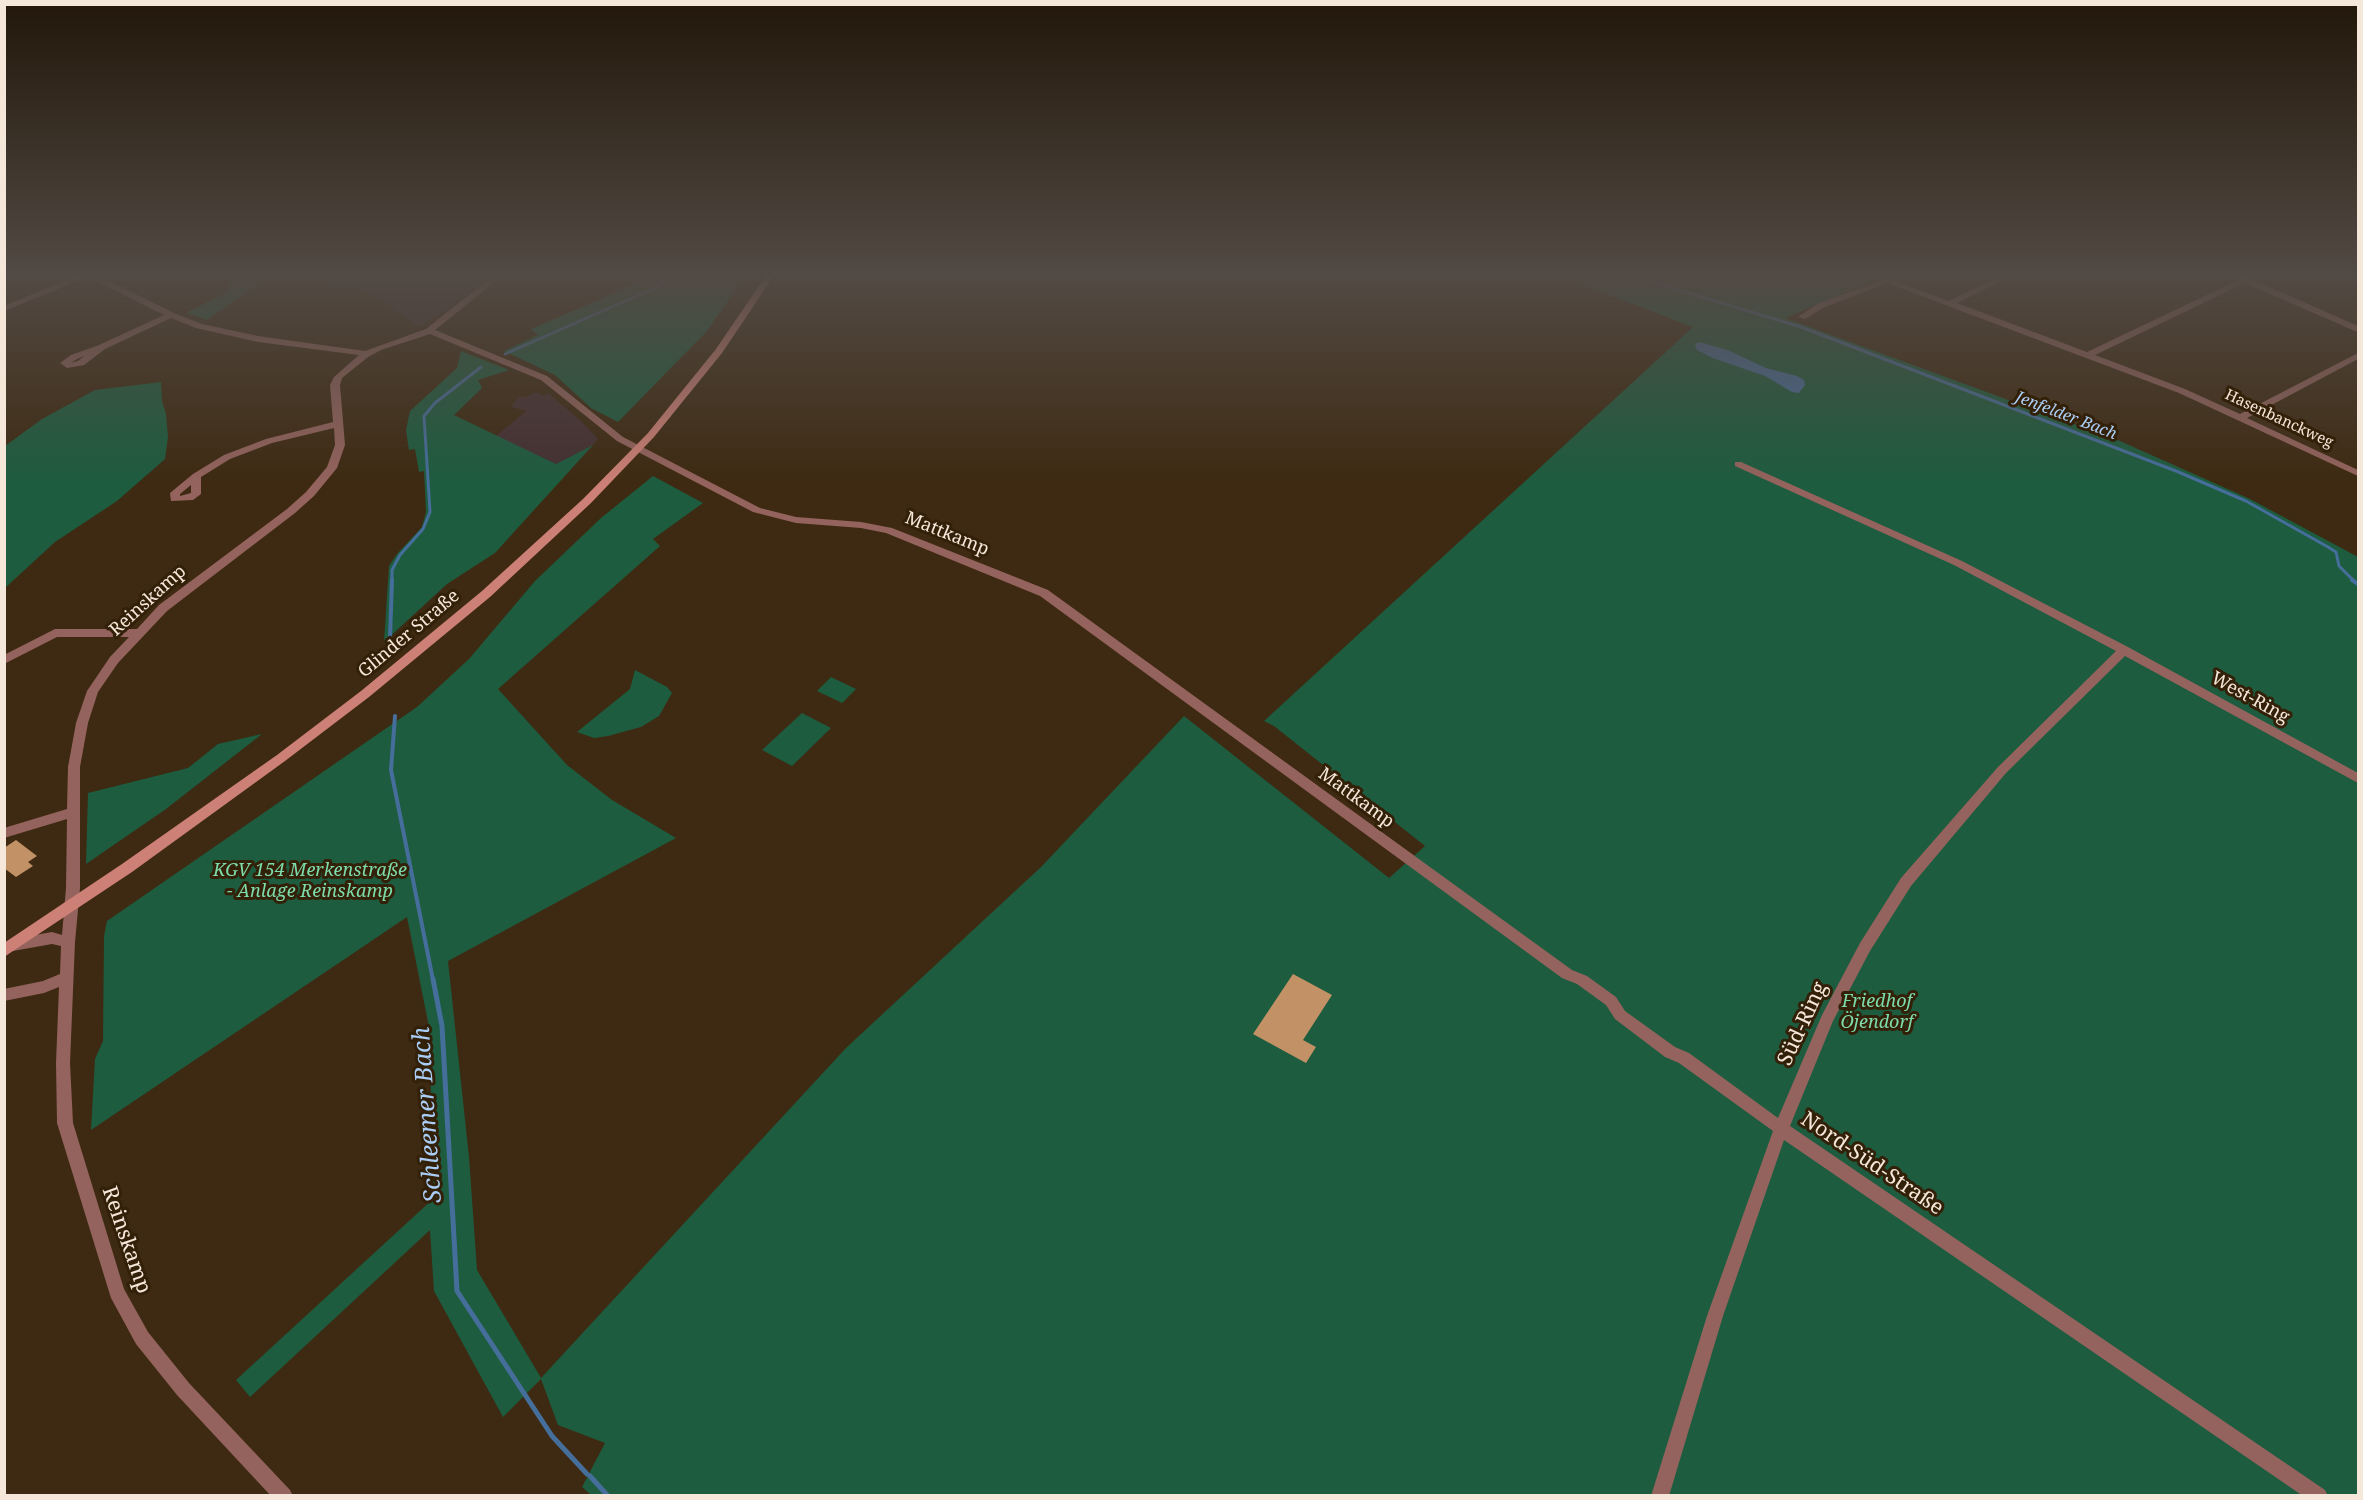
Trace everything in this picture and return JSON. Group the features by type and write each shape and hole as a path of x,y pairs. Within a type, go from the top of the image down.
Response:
{"main road":[{"name":"Glinder Straße","path":"9,948 281,758 381,682 549,537 638,449 676,406 724,344"}],"street":[{"path":"102,347 108,344"},
{"path":"297,344 366,354 375,354 405,344"},
{"name":"Mattkamp","path":"461,344 544,378 620,439 762,512 813,523 861,525 888,530 1034,588 1410,860"},
{"name":"Hasenbanckweg","path":"2055,344 2182,390 2358,473"},
{"path":"2086,356 2111,344"},
{"name":"Reinskamp","path":"284,1496 183,1389 142,1338 117,1292 65,1123 63,1063 68,942 73,888 74,767 82,723 93,691 114,660 137,633 163,608 310,494 326,477 337,458 340,445 335,385 338,377 366,354"},
{"path":"2240,418 2358,356"},
{"path":"196,476 245,449 338,424"},
{"name":"West-Ring","path":"1738,464 1958,563 2124,650 2358,778"},
{"path":"4,660 55,633 137,633"},
{"name":"Süd-Ring","path":"1660,1496 1715,1316 1781,1129 1827,1019 1865,947 1906,882 2002,770 2124,650"},
{"path":"4,832 73,812"},
{"name":"Nord-Süd-Straße","path":"1410,860 1568,974 1582,980 1611,1001 1620,1015 1670,1052 1684,1058 1739,1096 1781,1129 2319,1496"},
{"path":"9,948 52,938 68,942"},
{"path":"4,995 44,987 67,977"}],"shaded area":[{"path":"537,392 542,396 548,393 581,421 598,439 593,445 556,464 496,436 526,411 512,407 513,403 520,396 525,397"}],"green space":[{"path":"519,344 694,344 618,422 591,408 555,375 504,351"},
{"name":"Friedhof Öjendorf","path":"1674,344 1856,344 2120,441 2250,499 2358,557 2358,1495 591,1495 582,1487 605,1443 558,1425 541,1379 503,1417 434,1291 430,1230 250,1397 236,1380 434,1198 429,1027 407,917 91,1130 95,1059 103,1041 104,936 107,921 417,707 469,659 535,581 601,518 653,476 703,503 653,539 660,546 498,689 567,765 612,800 676,838 448,961 469,1157 477,1270 541,1378 846,1048 1041,867 1184,716 1389,878 1425,846 1274,726 1264,721"},
{"path":"461,351 509,370 478,380 482,388 454,415 556,464 593,445 495,553 447,584 384,642 389,566 422,527 426,512 424,471 419,472 415,449 409,450 406,430 410,411 457,368"},
{"path":"161,382 168,437 165,459 117,501 55,542 5,588 5,446 42,419 95,390"},
{"path":"635,670 667,687 672,693 659,716 641,727 608,736 594,738 577,732 630,689"},
{"path":"831,677 856,689 842,703 817,691"},
{"path":"802,713 831,728 792,766 762,750"},
{"path":"262,734 166,809 86,864 88,793 188,768 218,744"}],"water":[{"path":"1695,344 1707,344 1730,351 1766,368 1797,376 1804,380 1805,385 1799,393 1792,392 1765,376 1697,350"}],"building":[{"path":"16,840 37,856 28,862 33,866 16,877 4,868 4,848"},
{"path":"1293,974 1332,995 1303,1040 1316,1047 1306,1063 1253,1034"}],"waterway":[{"name":"Schleemer Bach","path":"505,354 528,344"},
{"name":"Jenfelder Bach","path":"1845,344 2176,471 2246,501 2336,552 2339,566 2354,581"},
{"name":"Schleemer Bach","path":"392,580 392,570 400,555 423,529 430,512 424,416 435,403 481,367"},
{"name":"Schleemer Bach","path":"390,638 392,580"},
{"name":"Jenfelder Bach","path":"2352,580 2358,584"},
{"name":"Schleemer Bach","path":"395,716 391,770 433,980"},
{"name":"Schleemer Bach","path":"433,979 442,1026 457,1291 552,1436 587,1474"},
{"name":"Schleemer Bach","path":"590,1476 608,1496"}],"park label":[{"name":"KGV 154 Merkenstraße - Anlage Reinskamp","path":"310,881"}]}
